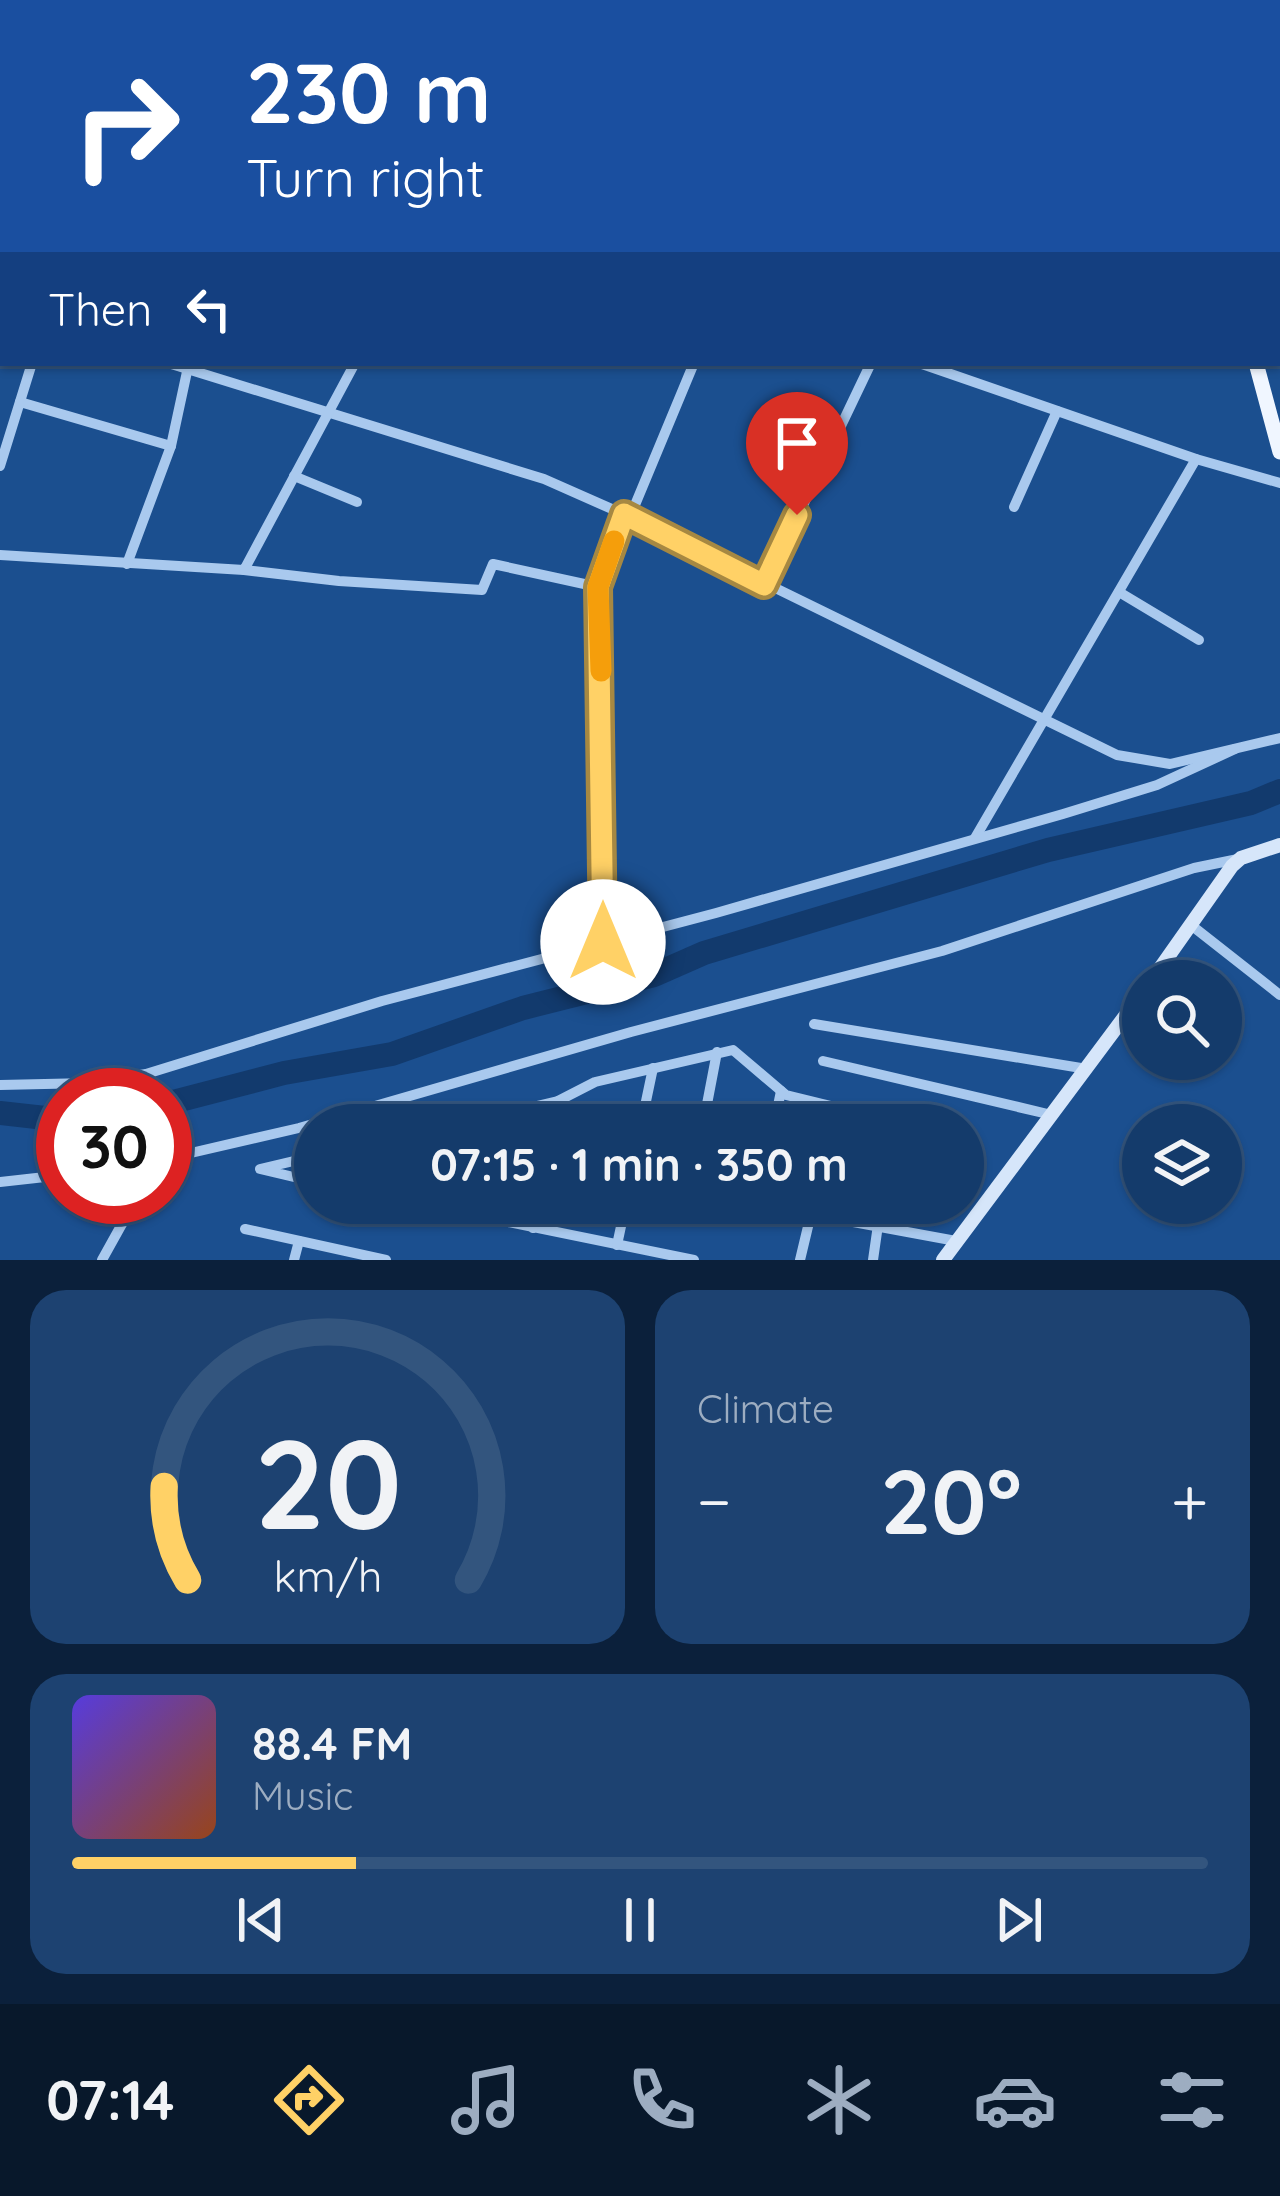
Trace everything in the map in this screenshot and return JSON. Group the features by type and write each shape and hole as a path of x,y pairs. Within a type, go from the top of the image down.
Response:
{"main road":[{"path":"1257,366 1280,452"}],"street":[{"path":"0,466 6,427 31,366"},
{"path":"127,564 171,446 188,366 328,414 509,467 627,515 1118,755 1170,764 1280,738"},
{"path":"244,570 354,366"},
{"path":"603,942 598,587 693,366"},
{"path":"764,585 870,366"},
{"path":"928,366 1196,460 1280,483"},
{"path":"20,402 171,446"},
{"path":"1015,507 1057,411"},
{"path":"975,838 1196,460"},
{"path":"294,476 357,502"},
{"path":"0,555 482,590 493,564 598,587"},
{"path":"1119,592 1199,640"},
{"path":"0,1084 89,1083 146,1074 382,1001 1156,785 1235,749"},
{"path":"192,1154 922,957 1194,868 1280,845"},
{"path":"1166,960 1241,858"},
{"path":"1191,925 1280,995"},
{"path":"943,1260 1122,1021"},
{"path":"814,1024 1087,1069"},
{"path":"550,1104 595,1082 733,1050 781,1090 825,1104"},
{"path":"707,1104 717,1052"},
{"path":"823,1061 1052,1115"},
{"path":"645,1104 653,1068"},
{"path":"778,1104 781,1090"},
{"path":"294,1161 260,1170 294,1177"},
{"path":"0,1182 36,1178"},
{"path":"104,1259 123,1224"},
{"path":"519,1224 694,1260"},
{"path":"532,1228 533,1224"},
{"path":"617,1245 622,1224"},
{"path":"800,1260 812,1224"},
{"path":"874,1224 956,1241"},
{"path":"873,1260 878,1225"},
{"path":"245,1229 386,1260"},
{"path":"294,1260 298,1241"}],"waterway":[{"path":"192,1097 284,1073 392,1054 523,1008 654,975 704,953 1048,850 1251,803 1280,791"},
{"path":"0,1113 36,1117"}],"slow traffic":[{"path":"601,671 598,587 614,541"}],"route":[{"path":"603,942 598,587 624,514 764,585 797,515"}]}
